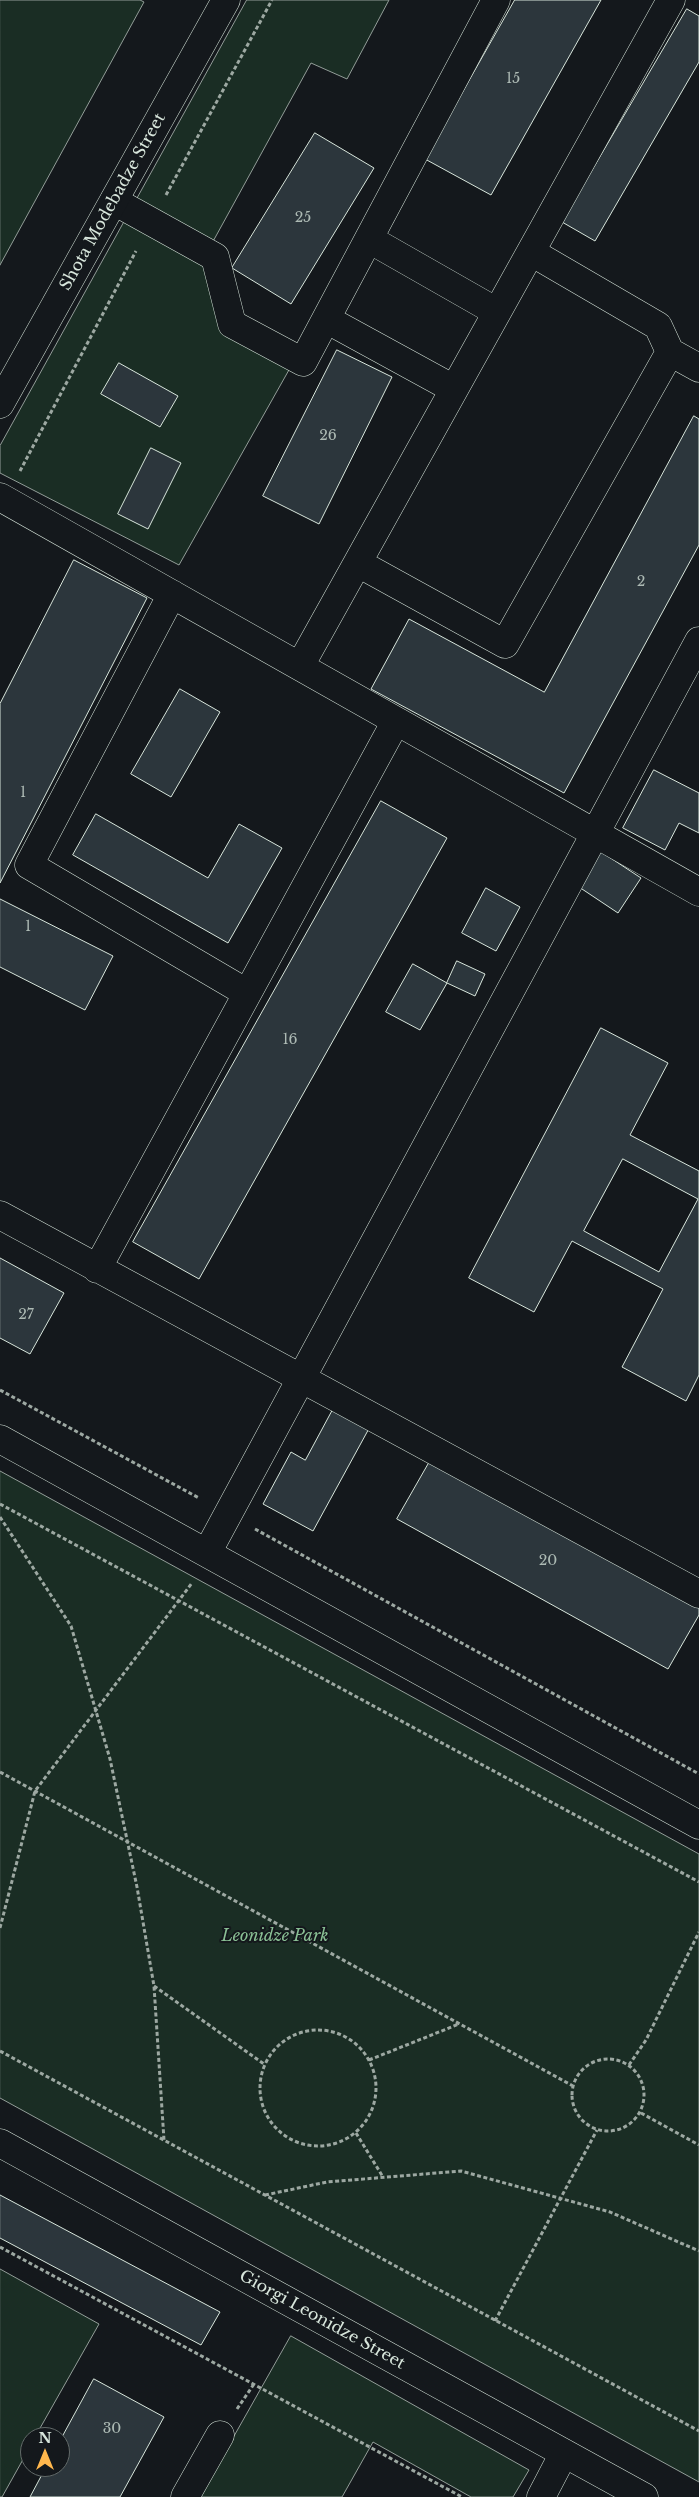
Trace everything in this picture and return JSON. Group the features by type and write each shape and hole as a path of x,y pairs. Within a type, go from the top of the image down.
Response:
{"street":[{"name":"Shota Modebadze Street","path":"0,404 226,0"},
{"path":"114,201 215,257 232,324 303,362 496,0"},
{"path":"300,666 671,0"},
{"path":"369,239 497,312"},
{"path":"531,252 658,326 670,352 699,368"},
{"path":"326,319 454,389"},
{"path":"358,563 505,644 670,352"},
{"path":"2,498 699,892"},
{"path":"172,594 29,865 247,993"},
{"path":"207,1553 699,641"},
{"path":"97,1269 396,721"},
{"path":"0,1215 699,1594"},
{"path":"0,1439 699,1825"},
{"name":"Giorgi Leonidze Street","path":"0,2143 644,2497"},
{"path":"185,2497 220,2435"},
{"path":"542,2497 564,2453"}],"path":[{"path":"2,498 272,0"},
{"path":"0,1390 699,1774"},
{"path":"0,1504 699,1882"},
{"path":"0,1517 71,1626 110,1759 128,1842 154,1986 164,2140"},
{"path":"0,1928 35,1791 188,1591 207,1553"},
{"path":"0,1772 573,2086"},
{"path":"629,2065 646,2040 699,1932"},
{"path":"154,1986 264,2064"},
{"path":"369,2060 459,2024"},
{"path":"323,2030 341,2034 356,2044 369,2060 376,2078 376,2099 369,2117 356,2133 338,2143 319,2147 299,2143 281,2134 268,2119 260,2100 259,2082 264,2064 274,2049 288,2038 305,2031 323,2030"},
{"path":"0,2051 699,2431"},
{"path":"604,2059 617,2060 629,2065 640,2076 644,2087 644,2100 640,2113 633,2123 622,2129 610,2132 597,2130 585,2124 577,2114 572,2103 573,2086 580,2072 590,2064 604,2059"},
{"path":"640,2113 699,2145"},
{"path":"495,2321 597,2130"},
{"path":"356,2133 383,2178"},
{"path":"265,2195 327,2182 461,2171 560,2200 610,2212 699,2251"},
{"path":"0,2247 462,2497"}],"green space":[{"path":"0,0 140,0 144,2 0,265"},
{"path":"247,0 389,0 347,79 311,63 205,256 223,323 294,361 179,565 0,473 0,446"},
{"name":"Leonidze Park","path":"0,1471 699,1854 699,2482 0,2098"},
{"path":"0,2269 99,2324 41,2427 20,2427 20,2465 2,2497 0,2497"},
{"path":"291,2336 529,2470 513,2497 471,2497 373,2442 342,2497 200,2497"}],"building":[{"path":"515,0 601,0 491,195 425,159"},
{"path":"687,9 699,16 699,62 595,241 562,222"},
{"path":"315,133 374,168 291,304 232,268"},
{"path":"337,350 392,377 319,524 263,496"},
{"path":"119,363 178,396 160,427 101,394"},
{"path":"694,416 699,419 699,545 564,793 371,689 409,619 544,692"},
{"path":"151,448 181,463 148,529 118,514"},
{"path":"74,560 147,598 0,883 0,704"},
{"path":"180,689 220,712 171,797 131,774"},
{"path":"654,770 699,793 699,833 679,823 665,850 623,828"},
{"path":"381,801 447,838 199,1279 133,1242"},
{"path":"96,814 208,878 239,824 282,848 228,943 73,855"},
{"path":"600,851 641,878 618,913 576,885"},
{"path":"486,888 520,907 496,951 462,933"},
{"path":"0,899 113,956 85,1010 0,967"},
{"path":"457,961 485,974 475,996 447,983"},
{"path":"413,964 447,983 420,1030 386,1012"},
{"path":"601,1028 668,1063 630,1135 699,1171 699,1375 686,1401 622,1367 663,1289 572,1241 534,1312 469,1278","holes":["623,1159 698,1199 659,1272 584,1231"]},
{"path":"0,1258 64,1293 30,1354 0,1338"},
{"path":"336,1404 372,1423 313,1531 263,1504 291,1452 305,1460"},
{"path":"433,1456 699,1604 699,1615 668,1669 397,1519"},
{"path":"0,2195 220,2312 201,2345 0,2238"},
{"path":"94,2379 164,2417 120,2497 30,2497 41,2477 70,2477 70,2427 68,2427"}]}
